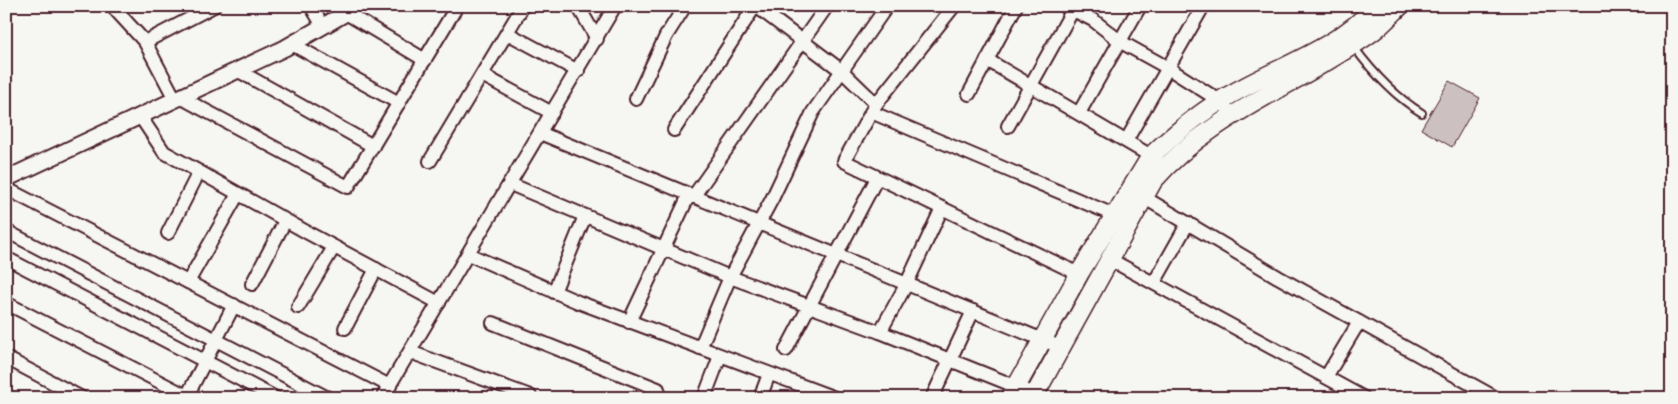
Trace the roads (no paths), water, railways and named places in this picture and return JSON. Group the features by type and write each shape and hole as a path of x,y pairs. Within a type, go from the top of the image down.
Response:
{"main road":[{"path":"1034,396 1060,347 1111,260 1123,218 1145,198 1153,181 1158,161 1187,146 1349,39 1376,6"},
{"path":"1013,392 1075,281 1123,218 1158,161 1166,142 1220,101 1349,39 1374,31 1400,6"},
{"path":"1075,281 1088,298"}],"street":[{"path":"112,6 145,42 178,98 348,188 457,6"},
{"path":"311,6 323,26"},
{"path":"430,161 523,6"},
{"path":"578,6 597,39"},
{"path":"382,398 615,6"},
{"path":"636,99 666,36 685,6"},
{"path":"674,130 755,6 842,71 874,108 1123,218"},
{"path":"629,322 663,248 691,196 826,6"},
{"path":"700,348 730,277 813,112 887,6"},
{"path":"954,6 874,108 844,161 942,208 1075,281"},
{"path":"969,94 1016,6"},
{"path":"1078,113 1121,42 1140,6"},
{"path":"145,42 209,7"},
{"path":"9,185 140,116 292,44 354,8 425,60"},
{"path":"1008,126 1032,87 1071,8 1093,20 1121,42 1168,68 1220,101 1233,115"},
{"path":"1126,141 1201,10"},
{"path":"507,33 578,71"},
{"path":"292,44 399,103"},
{"path":"987,60 1158,161"},
{"path":"237,70 373,146"},
{"path":"482,75 552,113"},
{"path":"140,116 164,152 285,221 439,303"},
{"path":"540,133 1060,347"},
{"path":"168,233 199,172"},
{"path":"786,350 877,178"},
{"path":"510,184 730,277 880,332 948,361 1013,392 1034,396"},
{"path":"9,185 188,282 390,386"},
{"path":"188,282 238,194"},
{"path":"1145,198 1359,322 1496,398"},
{"path":"880,332 906,285 942,208"},
{"path":"554,292 586,216"},
{"path":"252,284 285,221"},
{"path":"1154,283 1188,223"},
{"path":"6,231 328,398"},
{"path":"298,308 334,247"},
{"path":"468,254 554,292 629,322 835,398"},
{"path":"6,258 276,398"},
{"path":"1111,260 1364,398"},
{"path":"345,328 376,269"},
{"path":"6,303 188,397 204,360 234,305"},
{"path":"932,398 973,311"},
{"path":"1326,377 1359,322"},
{"path":"493,323 658,389 660,398"},
{"path":"410,352 531,397"},
{"path":"704,398 720,356"},
{"path":"6,358 82,398"},
{"path":"760,398 769,374"}],"lane":[{"path":"1349,39 1366,63 1394,94 1422,113"}]}
